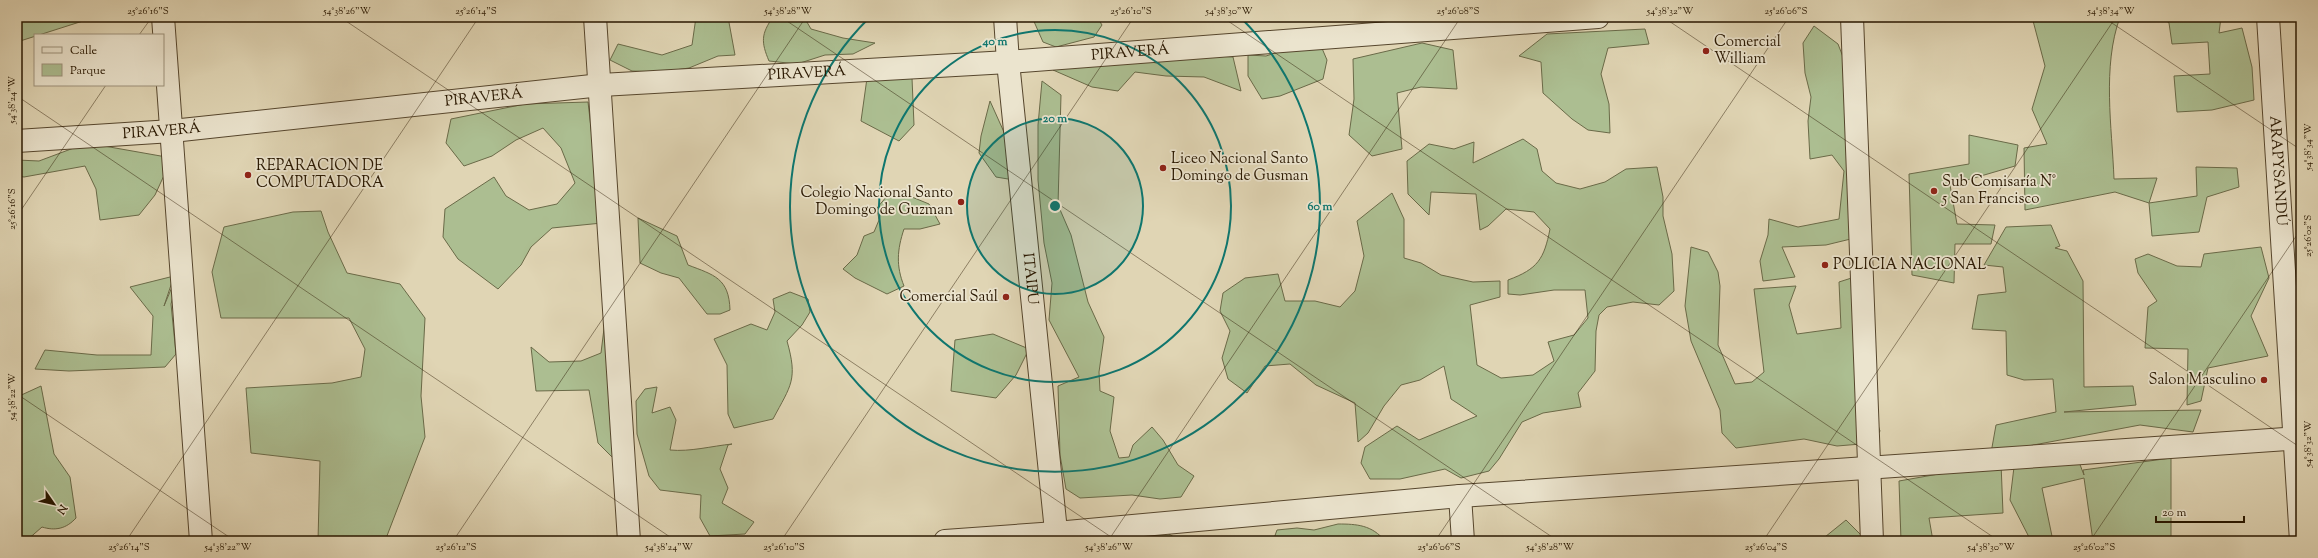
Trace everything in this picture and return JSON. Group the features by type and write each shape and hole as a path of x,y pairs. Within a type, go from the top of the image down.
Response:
{"street":[{"path":"163,17 201,541"},
{"path":"595,17 601,85 629,541"},
{"name":"ITAIPU","path":"1005,17 1008,62 1056,537"},
{"name":"PIRAVERÁ","path":"17,141 172,131 601,85 1008,62 1424,24 1598,17"},
{"path":"1852,17 1868,468 1872,541"},
{"name":"ARAPYSANDÚ","path":"2268,17 2298,439 2301,540"},
{"path":"945,541 1056,537 1460,496 2298,439"},
{"path":"1460,496 1463,541"}],"green space":[{"path":"17,17 105,17 86,20 42,34 34,34 34,37 17,42"},
{"path":"696,17 728,17 735,55 718,56 689,68 661,72 632,71 610,60 618,44 662,55 692,45"},
{"path":"773,17 804,17 811,29 843,38 875,43 853,54 825,55 797,64 769,61 764,43 764,33"},
{"path":"1032,17 1097,17 1102,25 1094,37 1056,47 1043,42"},
{"path":"2032,17 2120,17 2114,36 2110,77 2110,118 2114,179 2157,178 2149,203 2115,192 2025,210 2024,148 2047,144 2032,109 2045,66"},
{"path":"2162,17 2221,17 2219,33 2242,28 2252,67 2254,100 2212,110 2177,112 2174,76 2210,74 2208,42 2172,44 2169,23"},
{"path":"1814,26 1838,44 1850,75 1863,236 1826,245 1782,247 1795,277 1763,281 1760,261 1768,235 1769,219 1798,227 1839,219 1844,171 1832,155 1810,159 1808,121 1811,97 1805,73 1803,43"},
{"path":"1645,29 1649,44 1608,48 1601,74 1609,104 1610,133 1588,130 1572,119 1543,93 1541,62 1519,56 1547,34"},
{"path":"1318,39 1327,60 1323,79 1280,96 1262,99 1248,76 1248,55 1266,56"},
{"path":"1422,43 1453,50 1457,89 1421,87 1397,93 1402,149 1372,156 1349,135 1354,99 1353,59"},
{"path":"1182,54 1233,57 1241,91 1204,77 1166,76 1135,72 1118,91 1092,87 1053,70 1078,63 1136,58 1156,63"},
{"path":"867,78 912,78 914,125 899,141 861,121"},
{"path":"1042,81 1061,95 1058,205 1071,235 1088,302 1104,337 1099,372 1100,391 1114,397 1110,431 1119,458 1129,457 1133,445 1152,427 1163,440 1178,465 1194,476 1181,497 1160,499 1132,495 1080,498 1066,489 1060,455 1058,386 1079,377 1049,320 1052,283 1044,243 1038,180 1038,125"},
{"path":"990,101 1017,161 1014,180 996,177 979,153 981,136"},
{"path":"588,102 602,223 552,228 531,247 521,265 498,289 458,259 443,237 445,209 494,177 506,196 529,210 557,204 575,183 561,148 543,128 516,140 492,156 464,166 446,143 451,119 525,104"},
{"path":"1969,135 2018,145 2015,166 1950,185 1957,224 1995,225 1991,244 1955,244 1954,283 1912,275 1909,174 1969,164"},
{"path":"1523,139 1537,149 1542,171 1556,183 1580,189 1605,182 1626,169 1657,167 1663,197 1663,216 1672,254 1674,291 1659,305 1633,302 1607,307 1599,315 1596,331 1595,371 1578,393 1581,407 1543,413 1522,422 1499,459 1489,471 1461,478 1445,469 1400,479 1370,479 1361,463 1365,447 1397,426 1419,440 1477,416 1451,399 1444,366 1420,380 1401,385 1384,406 1368,433 1358,442 1355,403 1316,385 1290,364 1265,366 1247,393 1228,379 1222,358 1230,331 1220,311 1223,293 1245,278 1278,274 1285,301 1315,301 1340,307 1355,291 1364,256 1357,221 1392,193 1404,219 1404,258 1421,263 1441,275 1473,282 1500,281 1500,297 1470,305 1477,365 1501,378 1533,375 1554,361 1548,342 1574,335 1588,318 1585,290 1554,290 1520,295 1508,294 1508,280 1526,272 1538,262 1545,248 1550,229 1534,212 1506,209 1488,226 1480,230 1476,194 1431,192 1429,215 1408,194 1407,161 1429,144 1454,149 1474,142 1473,163"},
{"path":"87,143 172,158 155,195 139,215 100,220 96,189 85,166 24,177 17,176 17,160 39,161"},
{"path":"2196,167 2237,168 2239,187 2207,197 2199,232 2152,236 2149,203 2197,196"},
{"path":"907,195 929,204 940,224 920,229 904,229 898,258 901,279 904,286 887,294 855,278 843,269 857,255 864,236 874,232 879,220 877,208 887,196"},
{"path":"321,211 328,232 347,273 400,284 425,318 421,396 425,437 385,541 318,541 320,461 251,453 246,388 332,383 361,377 365,349 349,318 221,318 212,272 224,227 293,212"},
{"path":"638,218 677,236 688,265 712,275 723,284 727,291 730,310 720,314 707,314 679,278 661,273 640,263"},
{"path":"2051,225 2060,246 2055,248 2067,251 2083,281 2084,387 2133,386 2136,405 2064,412 2201,410 2193,432 2140,425 1991,453 1996,425 2056,412 2053,379 2024,380 2007,375 2006,331 1972,329 1978,295 2006,292 2003,267 1984,265 2006,227"},
{"path":"1691,247 1708,252 1718,272 1720,286 1718,345 1735,384 1752,382 1764,372 1754,289 1796,286 1789,305 1797,334 1841,328 1839,282 1864,274 1869,400 1880,431 1873,443 1837,446 1804,439 1736,448 1722,433 1720,410 1691,341 1685,306"},
{"path":"2261,247 2269,278 2251,316 2268,356 2208,368 2201,401 2187,405 2188,349 2145,348 2148,307 2157,301 2138,273 2135,259 2148,254 2177,266 2201,267 2204,254"},
{"path":"180,268 171,304 176,354 165,367 69,371 35,369 45,350 97,355 151,355 153,316 130,287 174,276 164,306"},
{"path":"790,292 808,299 810,312 802,325 787,341 792,365 791,382 788,390 773,419 734,428 728,414 727,365 714,339 751,324 767,330 775,312 773,299"},
{"path":"606,312 617,462 598,443 589,390 536,391 531,347 549,362 581,361 601,353"},
{"path":"993,334 1029,349 1016,375 996,398 951,391 955,340"},
{"path":"41,386 54,454 70,477 76,518 64,527 51,529 42,527 26,541 17,541 17,397"},
{"path":"657,387 652,413 670,407 676,420 670,450 693,450 732,444 728,445 720,469 728,488 722,503 754,522 745,534 710,536 700,518 701,495 660,490 649,476 637,434 636,401 645,389"},
{"path":"2171,458 2171,541 2093,541 2084,478 2042,488 2053,541 2031,541 2010,500 2014,467 2079,462 2084,475 2083,470"},
{"path":"2001,463 2003,513 1929,518 1933,541 1901,541 1899,481"},
{"path":"1846,520 1867,541 1820,541"},
{"path":"1338,524 1364,526 1375,532 1385,541 1273,541 1277,530 1297,528 1314,530"},
{"path":"1167,533 1181,541 1086,541"}],"place":[{"name":"Comercial William","path":"1706,51"},
{"name":"Liceo Nacional Santo Domingo de Gusman","path":"1163,168"},
{"name":"REPARACION DE COMPUTADORA","path":"248,175"},
{"name":"Sub Comisaría N° 5 San Francisco","path":"1934,191"},
{"name":"Colegio Nacional Santo Domingo de Guzman","path":"961,202"},
{"name":"POLICIA NACIONAL","path":"1825,265"},
{"name":"Comercial Saúl","path":"1006,297"},
{"name":"Salon Masculino","path":"2264,380"}]}
